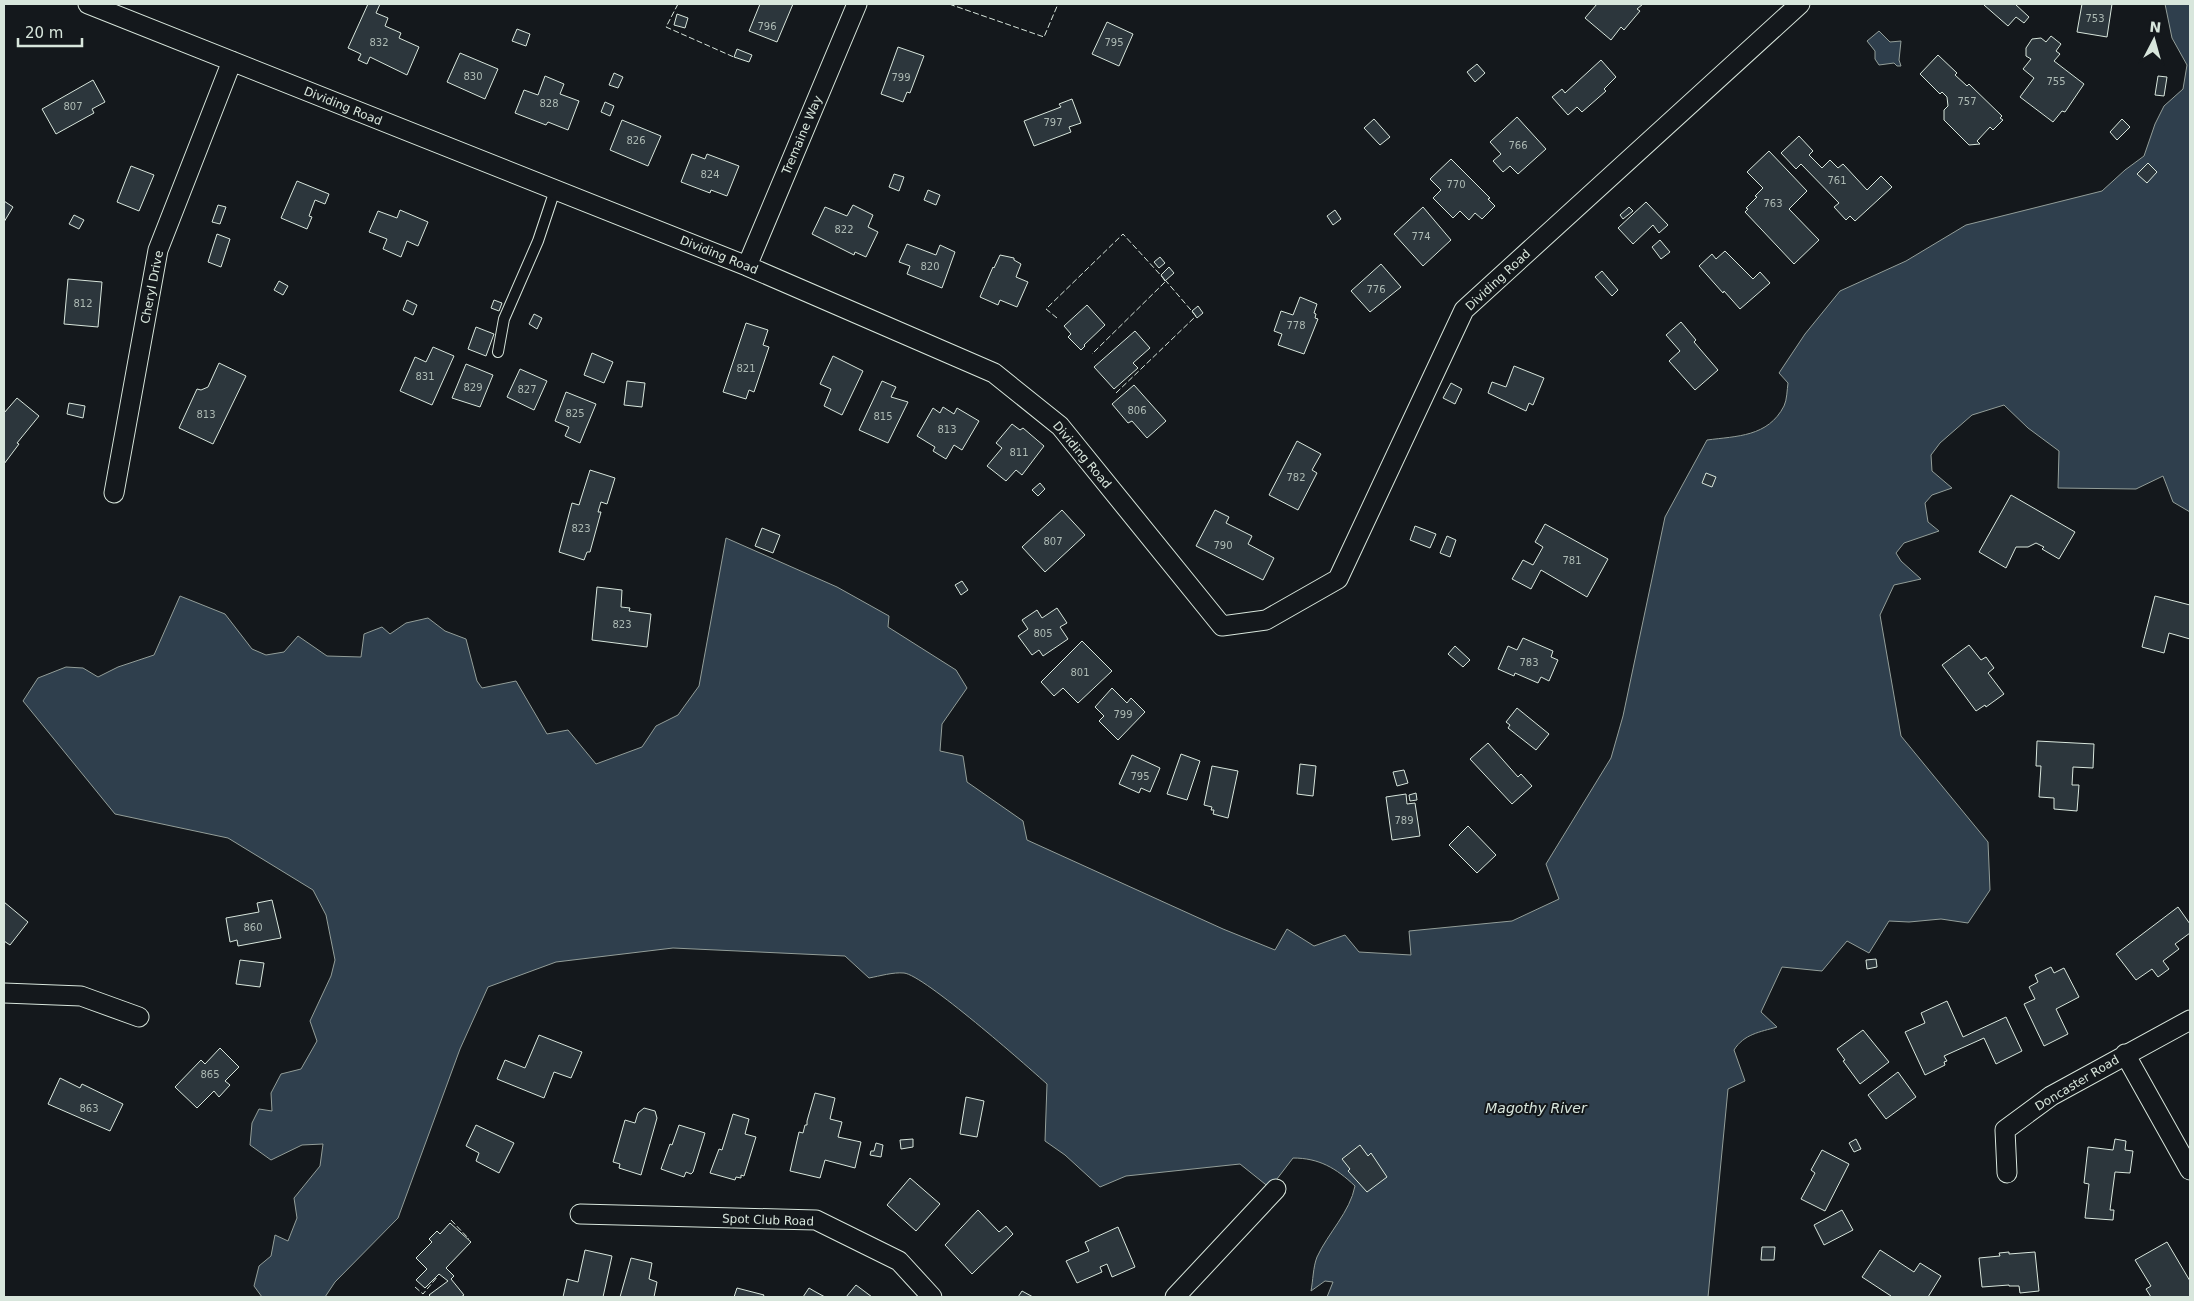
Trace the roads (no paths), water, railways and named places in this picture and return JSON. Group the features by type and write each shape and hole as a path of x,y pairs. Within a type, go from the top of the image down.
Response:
{"street":[{"name":"Dividing Road","path":"88,4 747,266 994,373 1060,426 1222,626 1266,620 1338,579 1464,310 1800,4"},
{"name":"Tremaine Way","path":"747,266 857,4"},
{"name":"Cheryl Drive","path":"114,493 158,250 232,61"},
{"path":"4,993 81,996 139,1017"},
{"name":"Doncaster Road","path":"2007,1173 2005,1130 2051,1096 2190,1020"},
{"path":"2125,1054 2190,1170"},
{"path":"1175,1297 1276,1189"},
{"name":"Spot Club Road","path":"580,1214 816,1220 899,1261 932,1297"}],"lane":[{"path":"498,352 504,319 538,241 555,190"}],"water":[{"name":"Magothy River","path":"2165,4 2190,4 2190,512 2173,502 2163,476 2136,489 2058,488 2059,451 2028,428 2004,405 1972,415 1940,443 1931,455 1932,471 1952,488 1932,495 1925,503 1928,522 1939,531 1904,543 1896,553 1901,561 1921,579 1894,585 1880,615 1901,736 1988,842 1990,890 1968,923 1941,919 1909,922 1889,921 1869,953 1847,941 1822,971 1782,967 1761,1012 1777,1027 1748,1037 1734,1050 1745,1081 1728,1089 1708,1297 1327,1297 1333,1282 1325,1281 1311,1291 1317,1257 1344,1214 1355,1186 1327,1165 1302,1158 1293,1158 1270,1188 1240,1164 1126,1176 1100,1187 1065,1155 1045,1141 1047,1084 976,1022 915,978 900,973 869,978 845,956 673,948 556,962 488,987 460,1049 398,1218 335,1282 325,1297 262,1297 254,1286 259,1266 271,1256 275,1235 288,1241 297,1218 294,1198 320,1166 323,1144 302,1145 271,1160 250,1145 252,1123 259,1109 272,1111 271,1093 281,1074 301,1069 317,1041 310,1021 331,976 335,960 326,915 313,890 228,838 115,814 23,701 38,678 66,667 83,668 98,677 118,667 154,655 180,596 225,614 252,649 266,655 284,652 298,636 327,656 361,657 364,634 382,627 390,634 406,623 428,618 445,631 466,639 477,681 482,688 516,681 547,734 568,730 596,764 642,747 656,726 678,715 699,686 726,538 837,587 889,616 888,627 956,670 967,688 942,724 940,751 963,756 967,782 1023,821 1027,840 1223,929 1275,950 1287,929 1314,946 1345,935 1359,952 1411,955 1409,931 1512,921 1559,899 1546,864 1611,758 1623,716 1665,517 1707,440 1751,433 1769,424 1777,416 1785,404 1788,383 1779,373 1805,334 1840,291 1906,261 1966,225 2102,191 2144,156 2155,124 2164,106 2183,89 2187,65 2172,38"},
{"path":"1879,31 1890,42 1901,41 1899,60 1901,66 1897,66 1894,63 1879,65 1875,59 1875,51 1867,41"}]}
